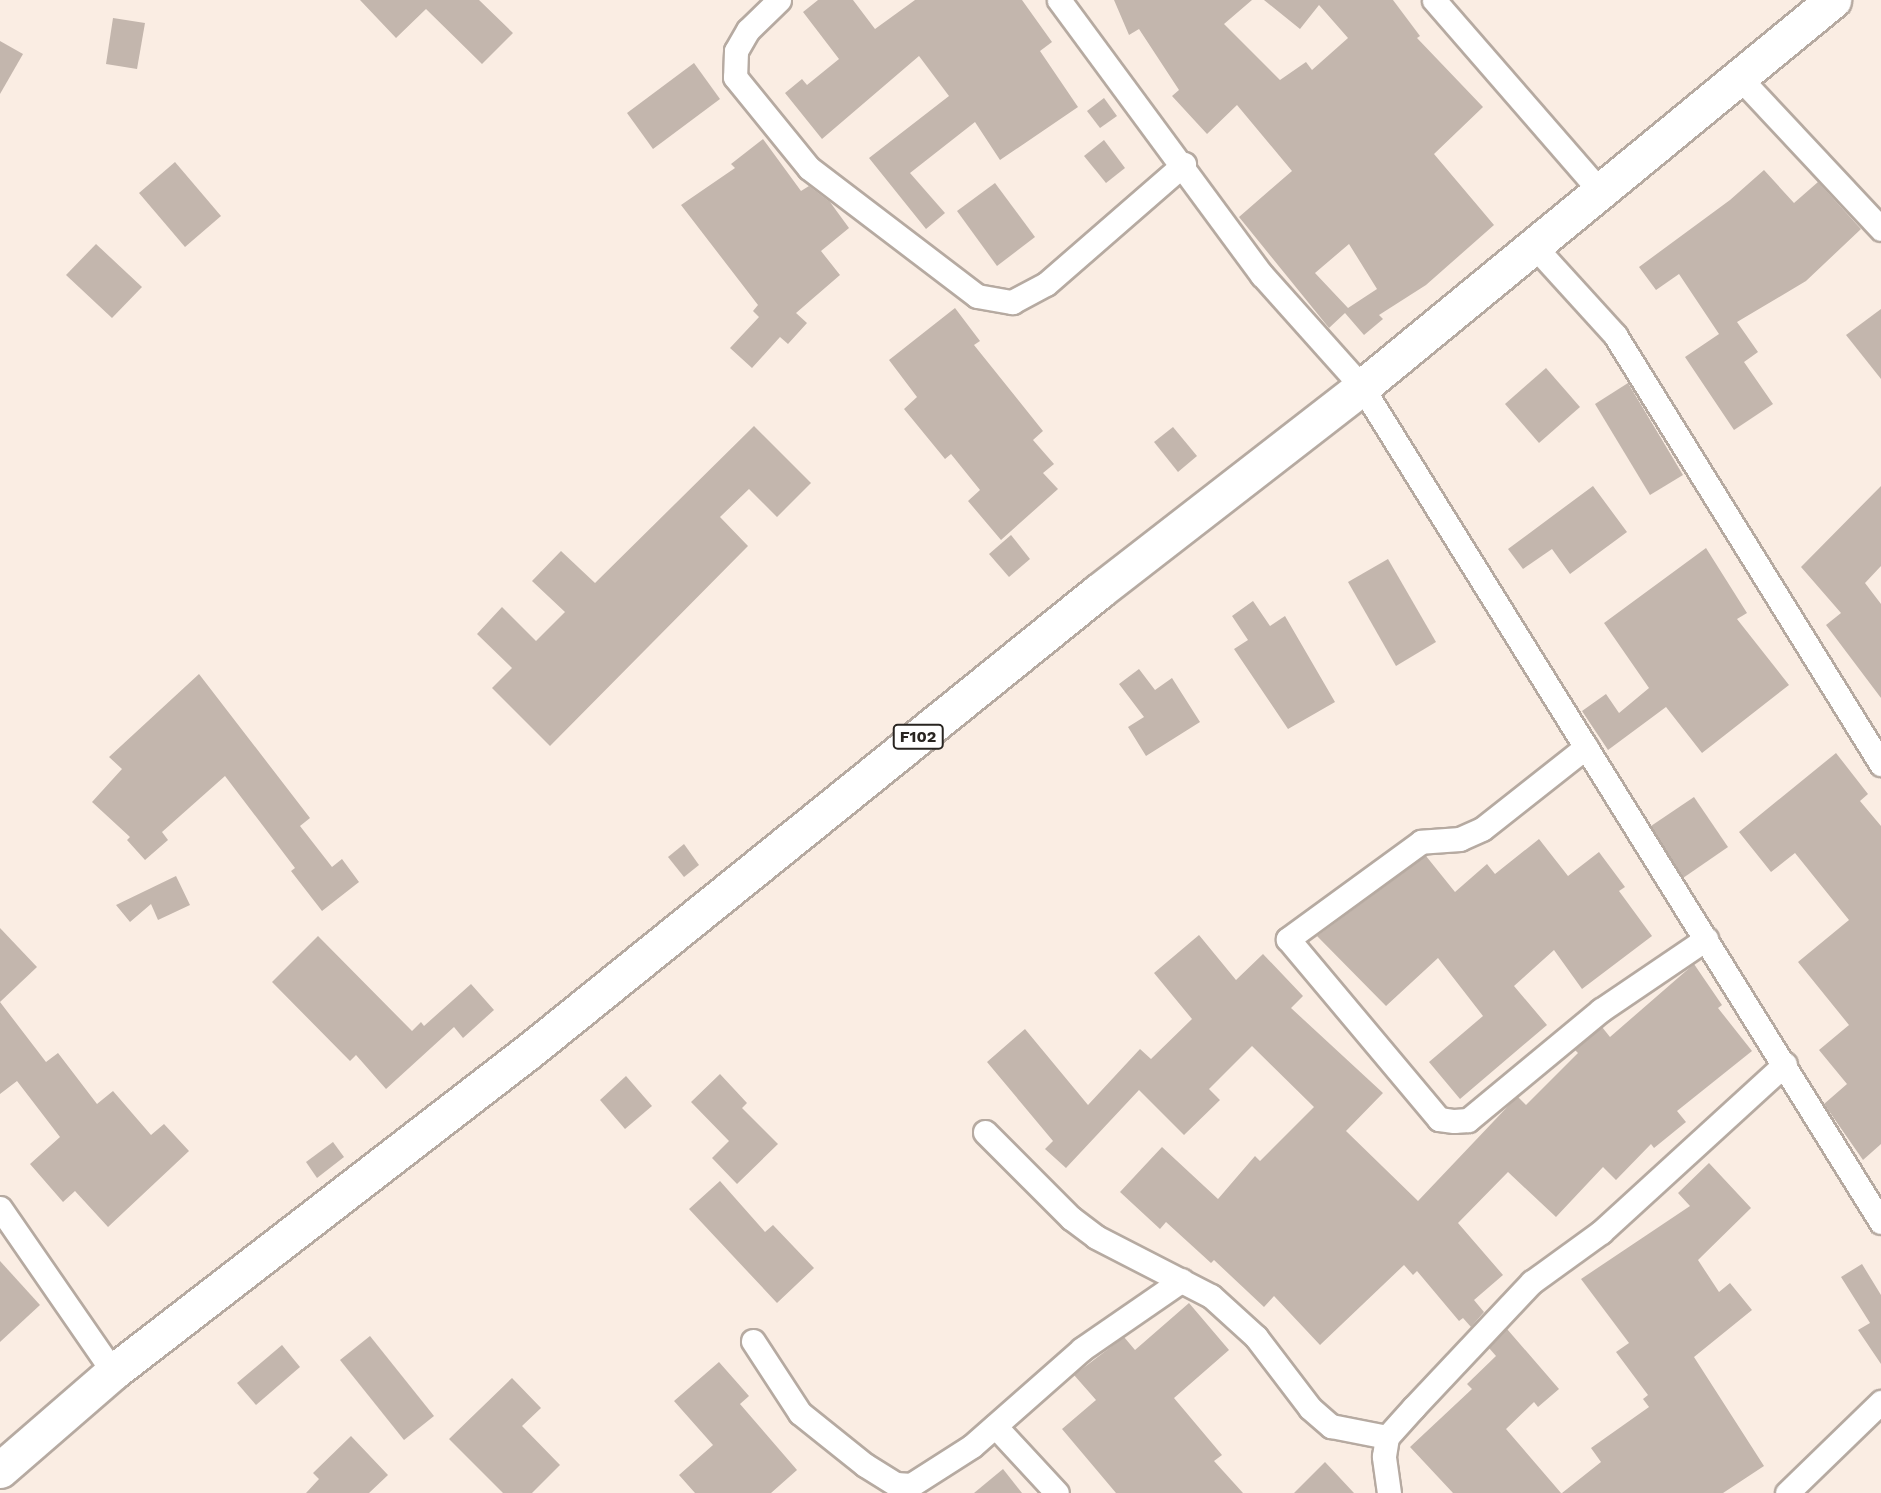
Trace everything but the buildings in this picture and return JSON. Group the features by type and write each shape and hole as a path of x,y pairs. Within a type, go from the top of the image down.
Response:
{"main road":[{"name":"F102","path":"0,1470 113,1372 519,1060 1099,591 1362,387 1535,247 1739,76 1820,4"}],"street":[{"path":"779,0 748,30 736,51 735,76 809,168 977,296 1012,302 1046,284 1184,164"},
{"path":"1059,0 1184,164 1262,275 1362,387 1881,1222"},
{"path":"1434,0 1600,191"},
{"path":"1739,76 1881,229"},
{"path":"1535,247 1615,335 1881,764"},
{"path":"1586,747 1482,829 1460,839 1421,842 1288,939 1439,1119 1454,1121 1468,1119 1601,1010 1706,939"},
{"path":"1389,1493 1384,1456 1387,1437 1532,1282 1601,1232 1785,1064"},
{"path":"985,1132 1071,1218 1096,1237 1211,1296 1256,1337 1310,1408 1331,1426 1387,1437"},
{"path":"0,1208 113,1372"},
{"path":"753,1342 800,1413 896,1484 920,1482 995,1426 1082,1349 1182,1280"},
{"path":"1787,1493 1881,1402"},
{"path":"995,1426 1057,1493"}]}
